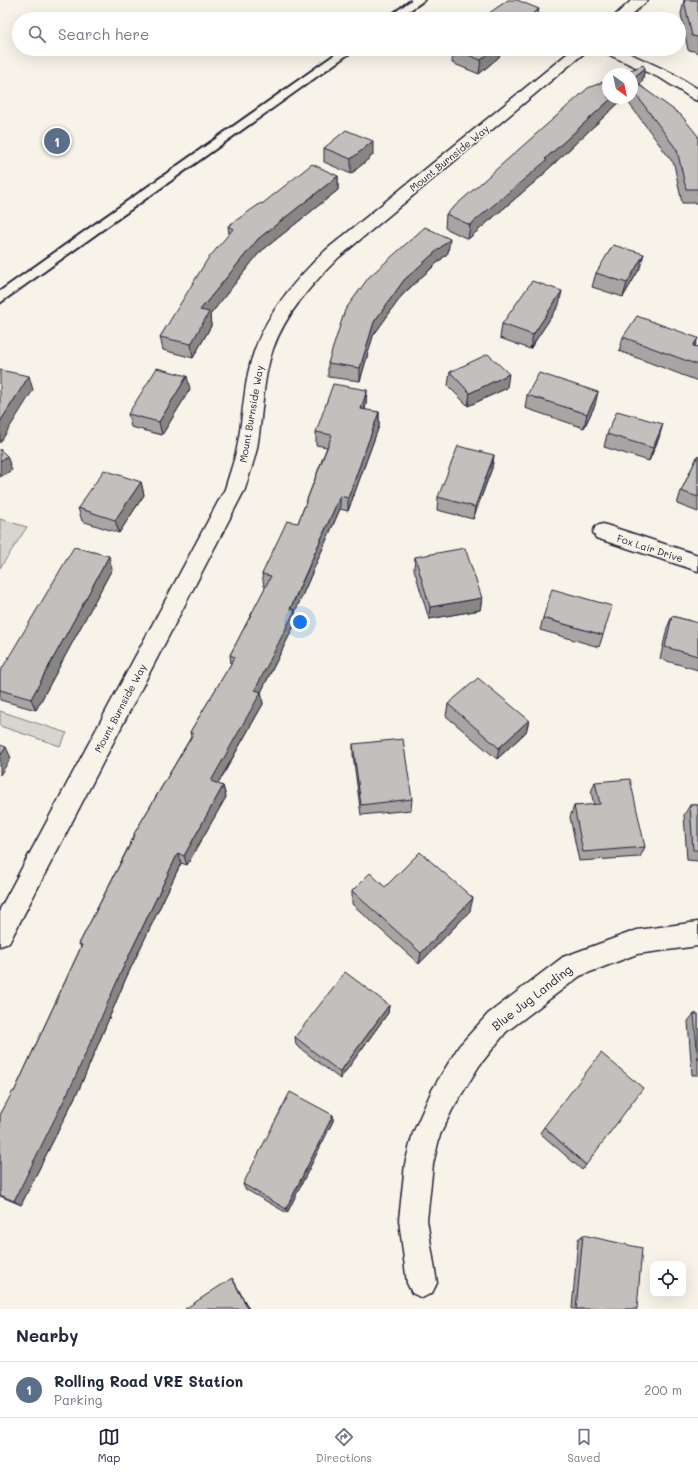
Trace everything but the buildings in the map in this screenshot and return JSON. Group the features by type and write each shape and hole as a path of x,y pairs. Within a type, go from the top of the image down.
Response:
{"street":[{"path":"626,12 641,0"},
{"name":"Mount Burnside Way","path":"0,934 235,489 247,449 254,386 271,332 280,315 300,287 332,254 573,56"},
{"path":"623,56 667,76 698,96"},
{"name":"Fox Lair Drive","path":"603,532 698,563"},
{"name":"Blue Jug Landing","path":"422,1284 414,1220 419,1164 427,1133 442,1100 469,1056 497,1023 572,966 637,942 698,934"}],"shaded area":[{"path":"0,519 27,527 0,568"},
{"path":"0,711 67,733 60,746 0,726"}],"railway":[{"path":"394,12 410,0"},
{"path":"409,12 426,0"},
{"path":"0,290 331,56"},
{"path":"0,304 347,56"}],"place":[{"name":"Rolling Road VRE Station","path":"57,141"}]}
